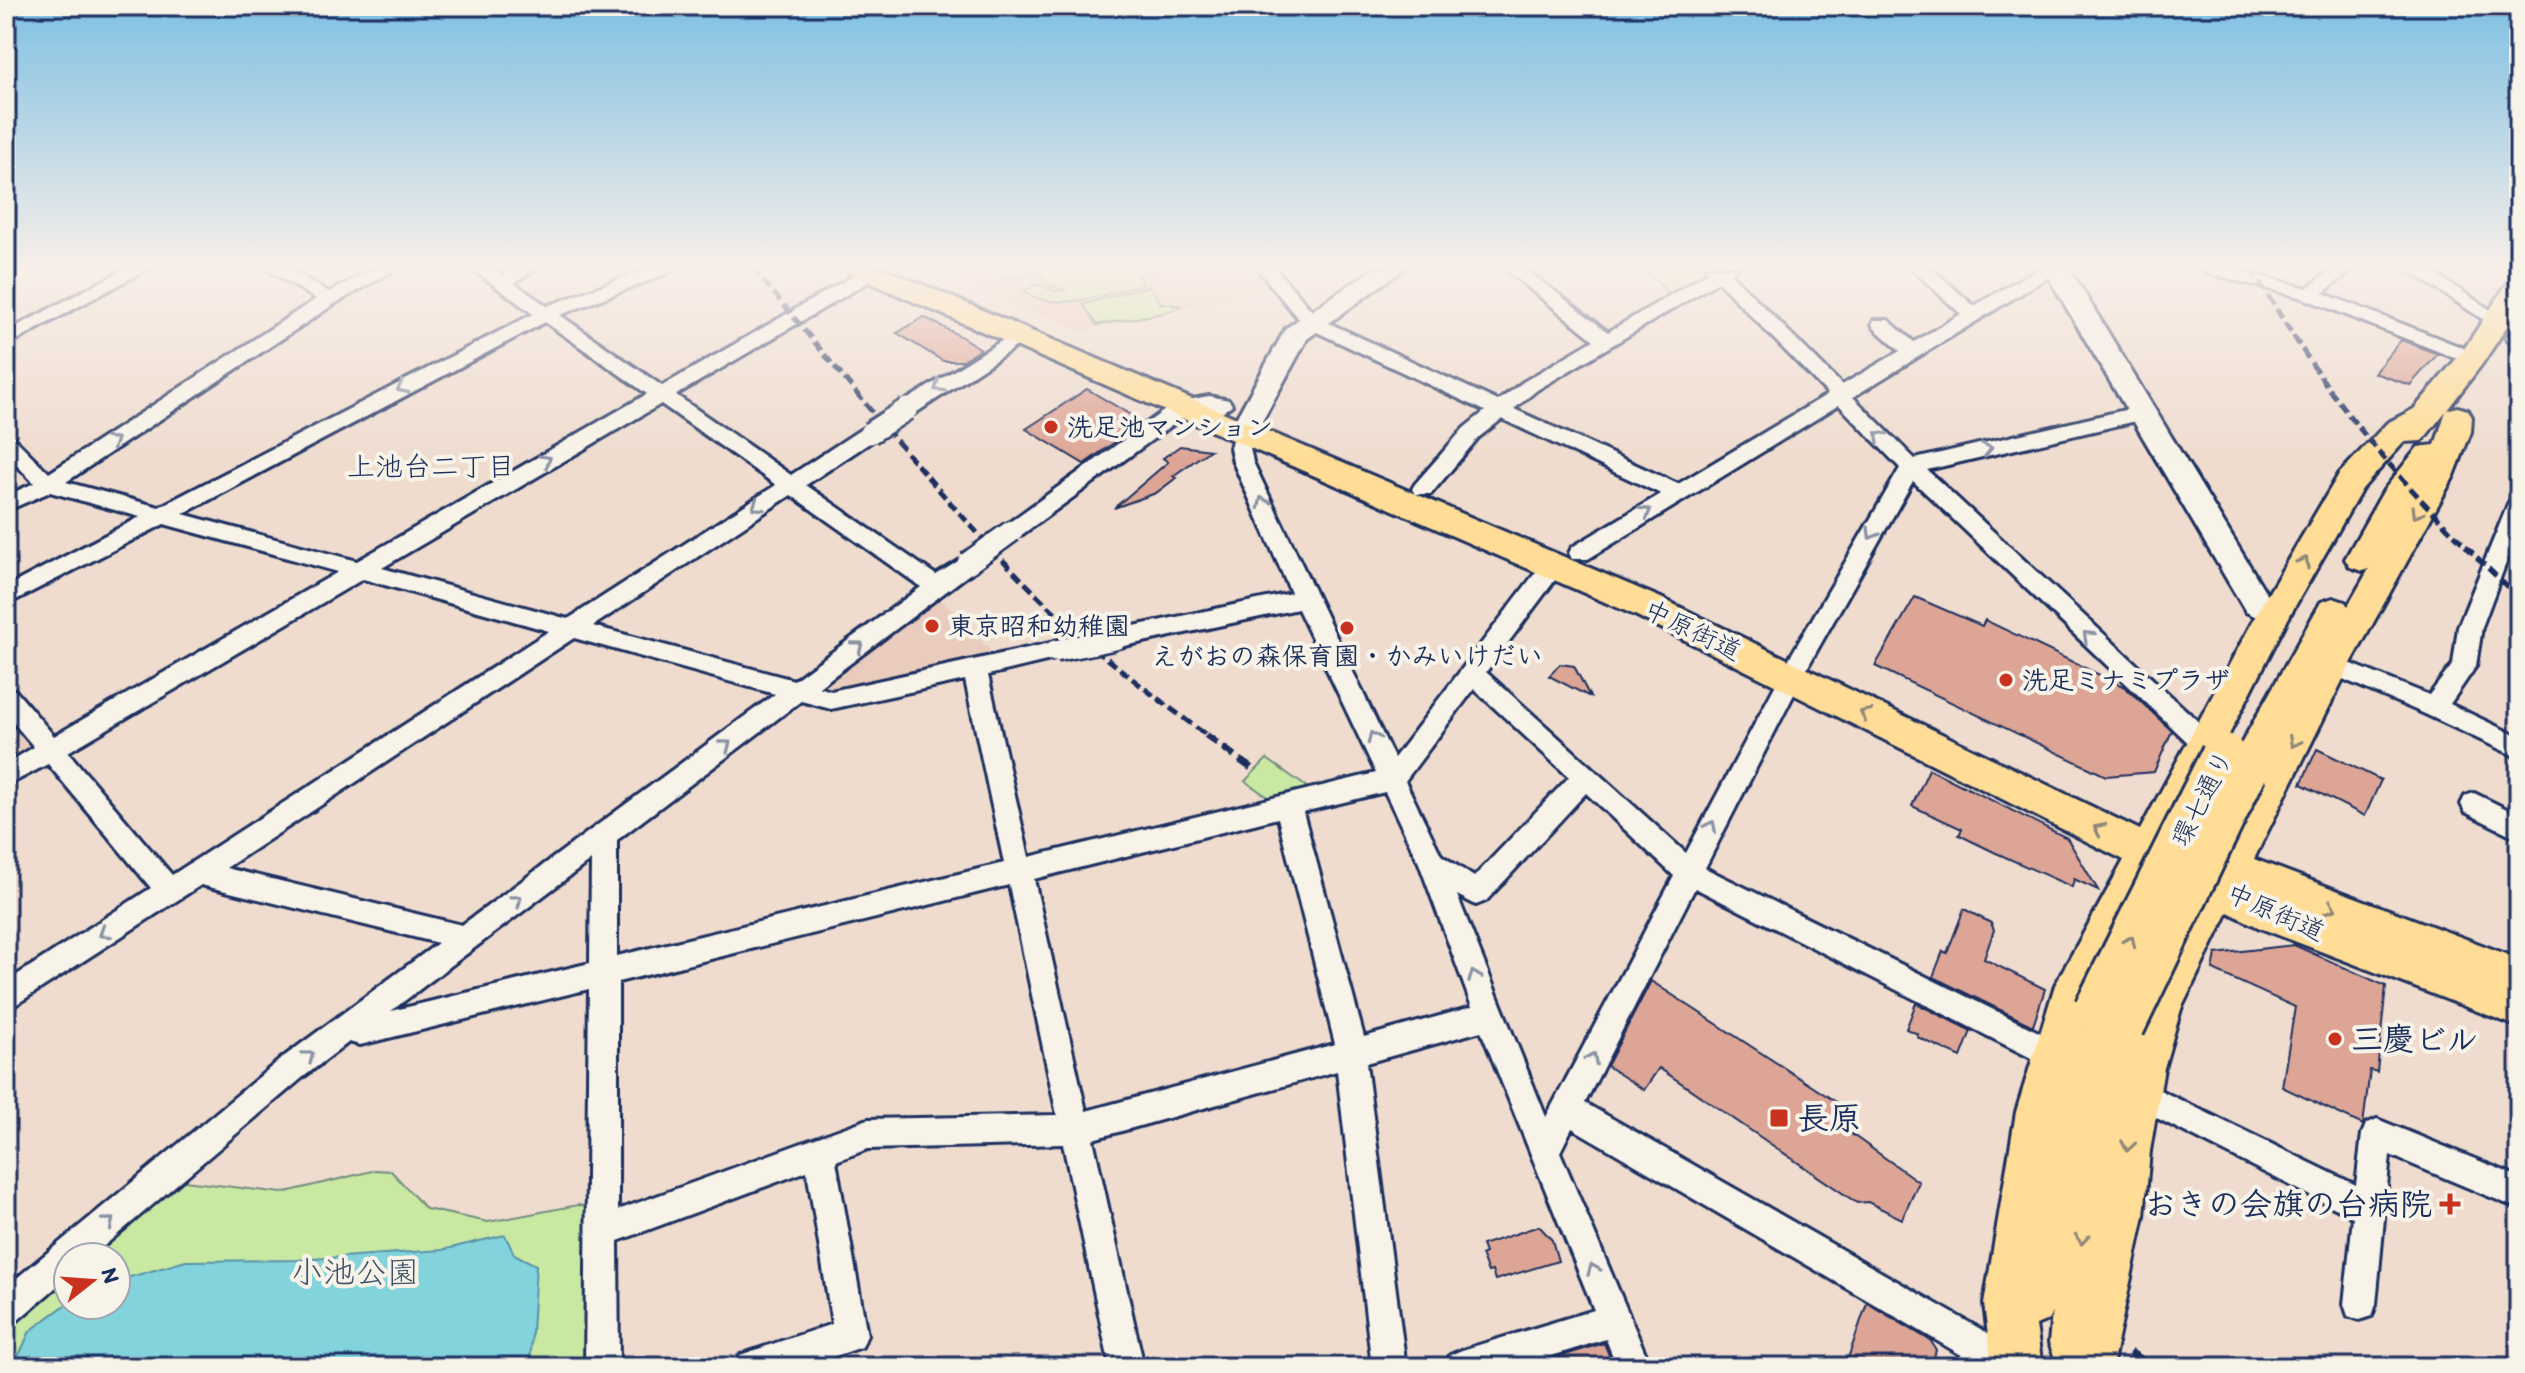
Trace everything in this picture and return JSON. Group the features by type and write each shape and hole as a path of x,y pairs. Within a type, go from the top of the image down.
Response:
{"main road":[{"name":"中原街道","path":"1011,332 1183,407 1239,418 1423,489 1567,560 1649,607 1795,668 2225,876 2279,888 2519,978"},
{"name":"中原街道","path":"1029,332 1239,418 1567,560"},
{"name":"環七通り","path":"2016,1367 2071,1089 2110,1018 2225,757 2395,498 2472,358 2510,332"},
{"name":"環七通り","path":"2442,416 2511,332"},
{"path":"2016,1367 2008,1304 2036,1126 2053,1054 2076,985 2153,842 2225,757 2274,613 2350,482 2398,430 2442,416 2456,432 2438,476 2332,665 2160,1006 2137,1093 2120,1216 2087,1367"},
{"name":"中原街道","path":"2225,876 2274,915 2519,1007"},
{"name":"環七通り","path":"2072,1367 2087,1173 2101,1098 2110,1018"}],"street":[{"path":"6,504 47,484 279,332"},
{"path":"6,597 511,332"},
{"path":"572,332 936,586"},
{"path":"6,776 767,332"},
{"path":"1298,332 1239,418 1241,456 1305,599 1432,863 1489,1016 1634,1367"},
{"path":"1332,332 1678,493"},
{"path":"1596,332 1605,339"},
{"path":"1423,489 1471,433 1498,411 1530,386 1617,332"},
{"path":"1779,332 1911,467 2225,757"},
{"path":"1890,332 1912,351"},
{"path":"346,1028 360,1032 1392,780 1472,673 1567,560 1943,332"},
{"path":"2094,332 2257,604 2274,613"},
{"path":"2406,332 2472,358"},
{"path":"6,998 1019,336"},
{"path":"6,1308 292,1068 936,586 1183,407"},
{"path":"1544,1152 1795,668 1911,467 2142,413"},
{"path":"6,442 47,484 796,693 831,700 1305,599"},
{"path":"2434,707 2464,666 2470,627 2516,519"},
{"path":"2332,665 2434,707 2519,748"},
{"path":"975,669 1127,1367"},
{"path":"1472,673 1688,872 2053,1054"},
{"path":"6,697 169,890"},
{"path":"1432,863 1476,893 1585,777"},
{"path":"2474,804 2519,828"},
{"path":"1288,806 1349,1034 1356,1120 1389,1367"},
{"path":"602,1367 604,836"},
{"path":"195,872 467,938"},
{"path":"603,1231 868,1134 1076,1129 1489,1016"},
{"path":"2137,1093 2369,1208"},
{"path":"1566,1108 2016,1367"},
{"path":"2360,1304 2377,1134 2519,1193"},
{"path":"752,1367 850,1335 819,1151"},
{"path":"1462,1367 1614,1320"}],"shaded area":[{"name":"東京昭和幼稚園","path":"938,596 996,656 829,693 815,689"},
{"path":"6,713 35,749 6,767"}],"green space":[{"path":"1267,759 1311,790 1272,800 1245,781"},
{"name":"小池公園","path":"376,1170 391,1171 426,1209 488,1222 578,1205 592,1207 589,1367 6,1367 6,1306 52,1268 52,1321 132,1321 132,1241 85,1241 161,1178 282,1193"}],"water":[{"path":"505,1235 514,1254 536,1265 530,1367 6,1367 6,1362 20,1353 30,1331 52,1315 52,1321 132,1321 132,1276 186,1261 298,1260 442,1250"}],"building":[{"path":"953,332 981,349 962,361 943,361 897,333"},
{"path":"2401,340 2438,354 2410,385 2374,373"},
{"name":"洗足池マンション","path":"1087,389 1143,422 1084,464 1026,429"},
{"path":"1180,446 1210,450 1173,476 1176,478 1156,493 1114,508 1168,462 1163,458"},
{"name":"洗足ミナミプラザ","path":"1915,597 1982,626 1985,620 2125,687 2172,731 2154,772 2106,776 1875,666"},
{"path":"1560,664 1574,666 1590,697 1549,676"},
{"path":"2317,749 2381,780 2365,816 2301,784"},
{"path":"1929,769 2067,838 2098,890 2074,879 2072,887 1994,852 1959,835 1962,829 1912,806"},
{"path":"1964,909 1991,923 1994,930 1984,959 2045,989 2033,1026 1933,977 1943,951 1947,953"},
{"name":"三慶ビル","path":"2294,945 2386,986 2377,1072 2370,1070 2363,1125 2282,1087 2295,1007 2213,970 2216,954"},
{"path":"1651,981 1850,1111 1850,1133 1919,1182 1902,1219 1868,1202 1857,1203 1659,1068 1644,1090 1607,1066"},
{"path":"1916,1003 1971,1031 1961,1057 1906,1029"},
{"path":"1539,1226 1552,1240 1558,1261 1495,1280 1481,1255 1485,1253 1482,1245"},
{"path":"1867,1303 1931,1341 1936,1350 1931,1367 1845,1367"},
{"path":"1604,1343 1614,1367 1533,1365"}],"railway":[{"path":"806,332 926,475 1036,594 1120,668 1209,737"},
{"path":"2291,332 2345,410 2398,474 2519,598"},
{"path":"1206,735 1251,768"},
{"path":"2130,1352 2154,1367"}],"place":[{"name":"洗足池マンション","path":"1051,427"},
{"name":"東京昭和幼稚園","path":"932,626"},
{"name":"えがおの森保育園・かみいけだい","path":"1347,628"},
{"name":"洗足ミナミプラザ","path":"2006,680"},
{"name":"三慶ビル","path":"2335,1039"},
{"name":"長原","path":"1779,1118"},
{"name":"おきの会旗の台病院","path":"2450,1204"}],"district":[{"name":"上池台二丁目","path":"431,466"}]}
